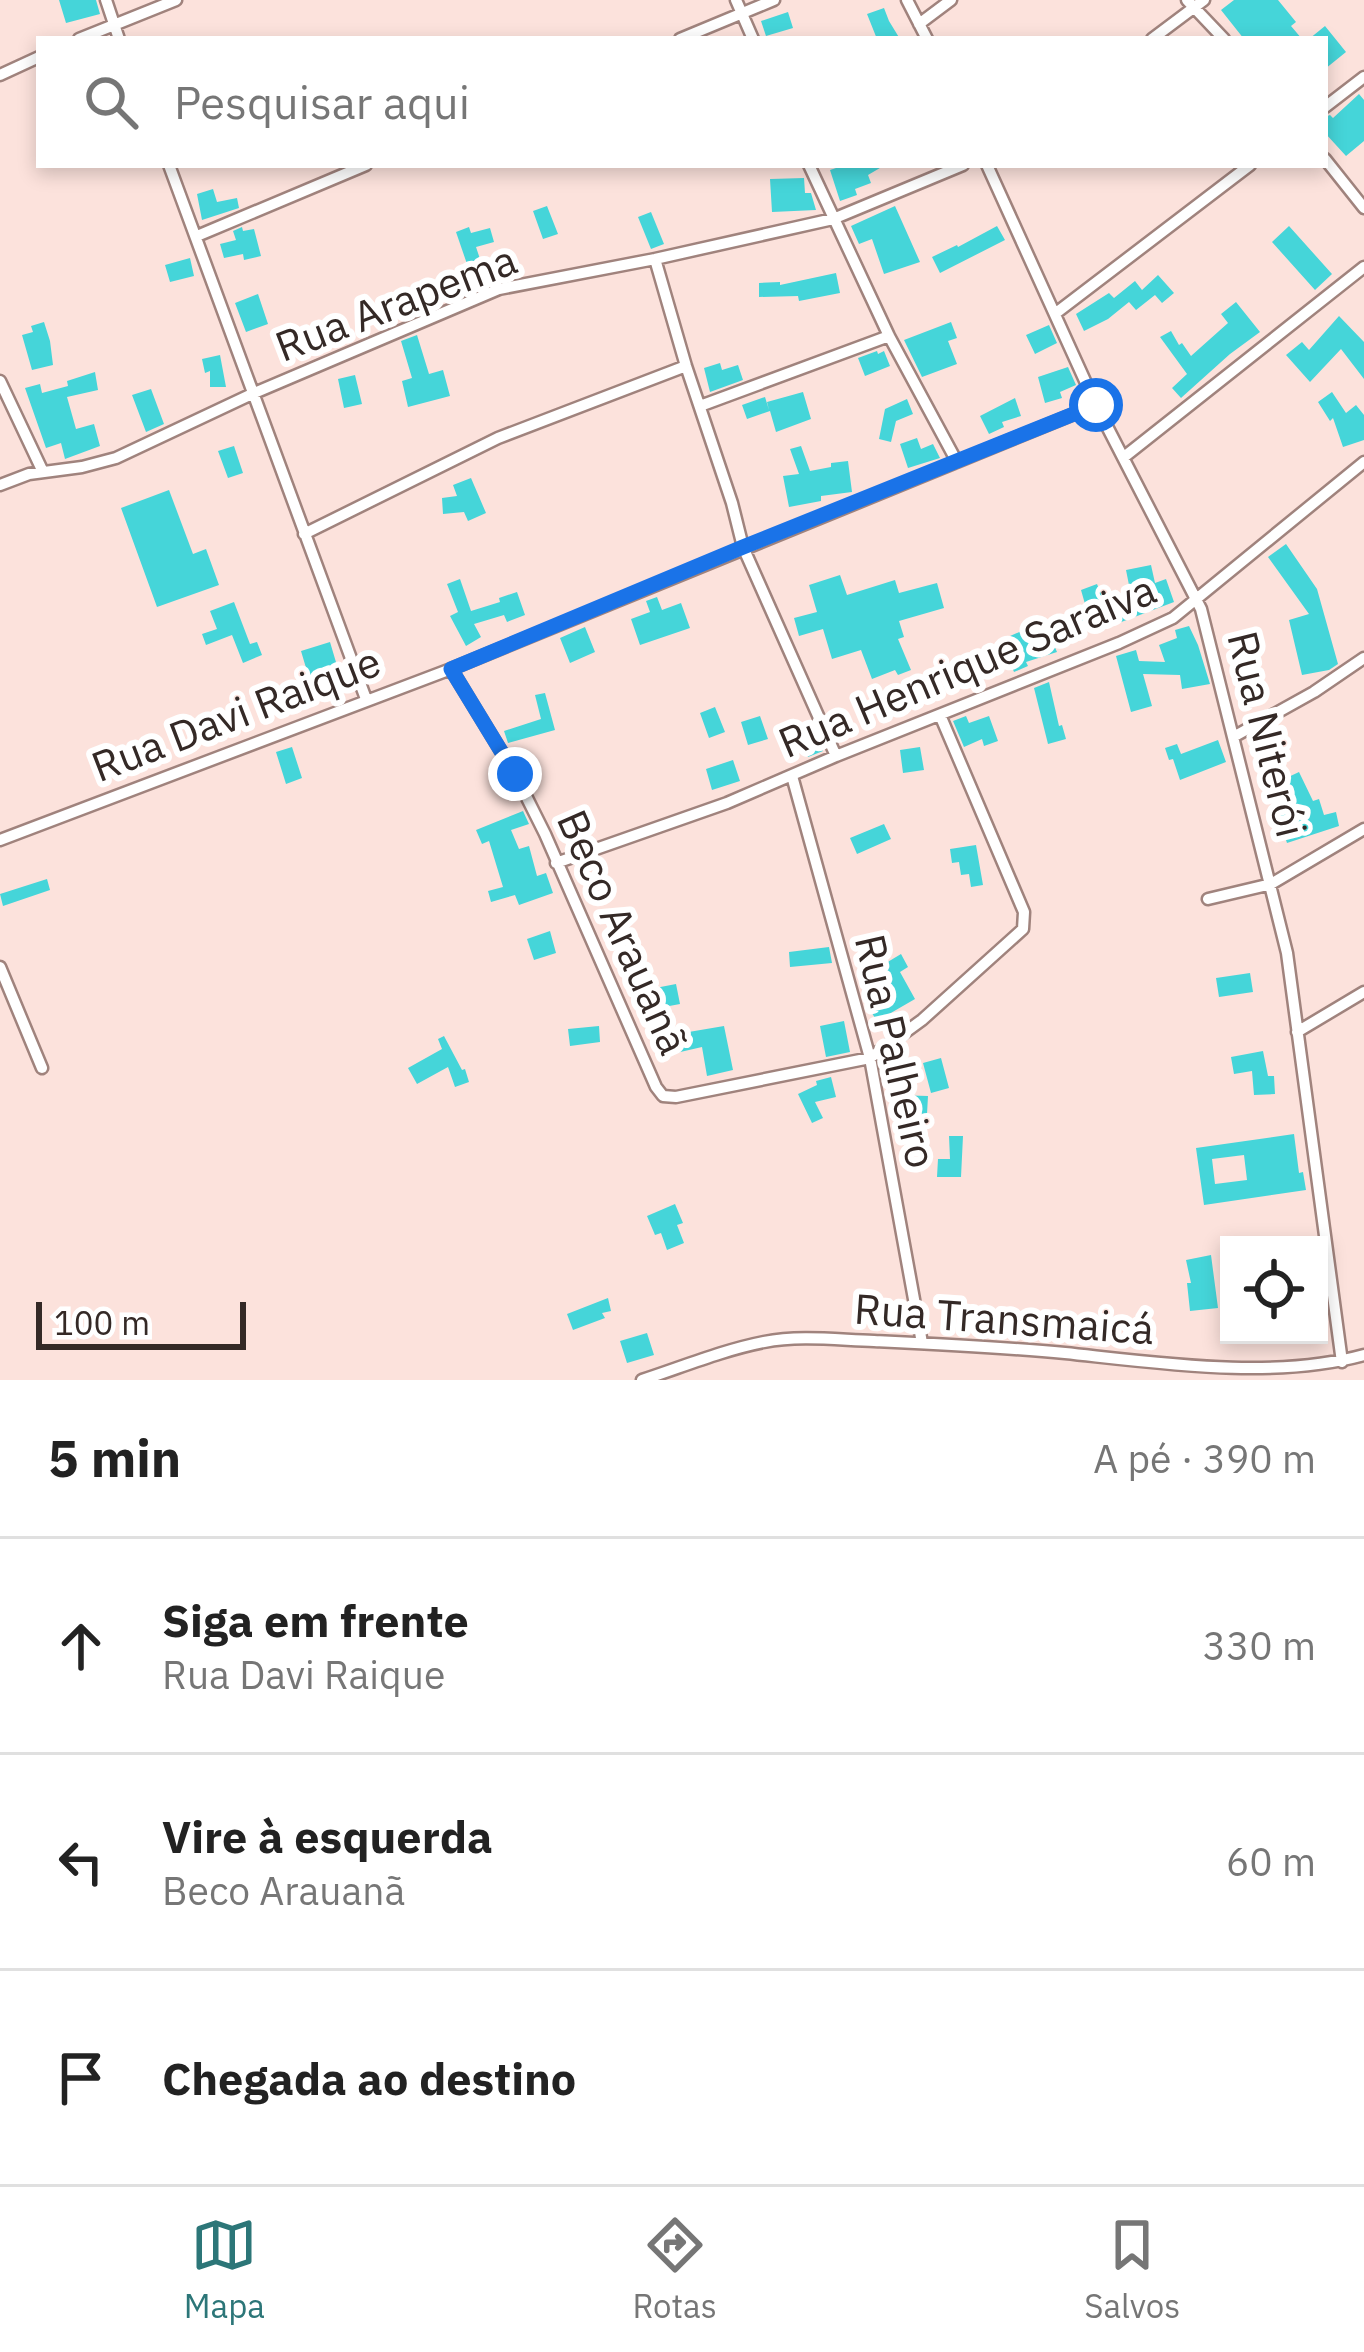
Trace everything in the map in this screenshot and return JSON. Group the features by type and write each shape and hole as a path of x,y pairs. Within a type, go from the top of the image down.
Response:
{"street":[{"path":"106,0 118,36"},
{"path":"85,36 176,0"},
{"path":"736,0 752,36"},
{"path":"688,36 774,0"},
{"path":"907,0 925,36"},
{"path":"920,24 952,0"},
{"path":"1156,36 1196,2 1222,36"},
{"path":"0,75 36,58"},
{"path":"1328,105 1364,76"},
{"path":"1328,163 1364,208"},
{"path":"170,168 366,699"},
{"path":"197,236 359,168"},
{"path":"810,168 889,336 957,462"},
{"name":"Rua Arapema","path":"0,485 116,458 252,394 500,290 833,218 955,168"},
{"name":"Rua Niterói","path":"988,168 1096,405 1197,600 1287,953 1342,1362"},
{"path":"1056,313 1246,168"},
{"path":"655,259 743,547 836,756"},
{"path":"1124,457 1364,267"},
{"path":"700,406 889,336"},
{"path":"304,534 498,438 686,366"},
{"path":"0,382 43,472"},
{"name":"Rua Davi Raique","path":"0,840 451,669 1096,405"},
{"name":"Rua Henrique Saraiva","path":"556,863 728,803 1173,618 1364,462"},
{"path":"1235,736 1364,658"},
{"name":"Beco Arauanã","path":"451,669 515,774 663,1096 870,1058"},
{"path":"870,1058 922,1020 1024,925 1024,912 940,715"},
{"name":"Rua Palheiro","path":"792,776 870,1058 922,1343"},
{"path":"1208,899 1270,884 1364,829"},
{"path":"0,967 42,1068"},
{"path":"1297,1032 1364,992"},
{"name":"Rua Transmaicá","path":"643,1380 681,1374 764,1342 789,1339 922,1343 1196,1368 1306,1368 1364,1355"}],"building":[{"path":"59,0 96,0 100,14 66,23"},
{"path":"1234,0 1278,0 1296,22 1291,26 1299,36 1242,36 1221,10"},
{"path":"884,8 898,36 876,36 867,14"},
{"path":"788,12 793,28 766,36 761,21"},
{"path":"1325,26 1346,52 1328,67 1328,36 1313,36"},
{"path":"1359,94 1364,100 1364,141 1346,156 1328,136 1328,116 1333,118"},
{"path":"880,168 868,175 871,183 855,189 857,195 840,201 830,170"},
{"path":"804,178 805,193 811,193 816,210 772,212 770,179"},
{"path":"213,189 217,202 237,198 239,208 202,220 197,194"},
{"path":"547,206 558,234 543,239 533,211"},
{"path":"895,206 920,262 884,274 872,239 859,244 851,226"},
{"path":"651,212 664,244 651,249 638,217"},
{"path":"997,226 1005,240 940,273 932,257"},
{"path":"1289,226 1332,274 1315,290 1272,242"},
{"path":"242,227 243,231 254,229 261,256 224,258 220,244 236,240 233,231"},
{"path":"469,227 471,233 490,228 494,242 476,247 480,259 467,264 456,232"},
{"path":"190,258 194,276 170,282 165,265"},
{"path":"836,273 840,293 799,301 798,296 759,297 759,283 780,285"},
{"path":"1158,275 1174,293 1162,303 1155,295 1136,310 1129,302 1084,331 1076,314 1109,293 1114,298 1135,281 1142,290"},
{"path":"258,294 268,324 246,332 235,303"},
{"path":"1236,302 1260,332 1181,398 1172,388 1187,374 1160,337 1171,331 1191,356 1228,323 1221,314"},
{"path":"1339,316 1364,342 1364,379 1341,349 1310,382 1286,355 1302,342 1309,350"},
{"path":"44,322 53,365 32,370 22,335"},
{"path":"951,322 957,338 948,341 957,364 922,377 904,340"},
{"path":"1049,325 1057,343 1035,354 1026,335"},
{"path":"417,335 429,374 443,370 450,396 408,407 402,381 412,378 401,341"},
{"path":"884,351 890,366 865,376 858,358"},
{"path":"220,355 226,387 210,387 210,371 205,373 202,359"},
{"path":"720,363 722,370 738,365 743,380 710,392 704,368"},
{"path":"1068,367 1076,385 1060,392 1062,398 1045,403 1038,377"},
{"path":"95,372 98,390 67,397 76,429 94,424 100,446 65,459 61,443 46,448 25,388 40,384 42,393"},
{"path":"355,375 362,404 344,408 338,379"},
{"path":"151,389 164,424 146,432 132,395"},
{"path":"803,392 811,419 776,432 770,411 747,419 742,405 765,397 769,410 767,402"},
{"path":"1332,392 1346,413 1356,405 1364,415 1364,440 1343,447 1333,418 1330,421 1318,402"},
{"path":"1015,398 1021,416 1002,422 1004,427 989,434 980,416"},
{"path":"907,399 913,414 896,421 891,442 879,439 885,409"},
{"path":"917,438 921,449 933,444 940,458 908,468 900,444"},
{"path":"234,446 243,473 228,478 218,451"},
{"path":"801,446 810,471 848,461 852,492 789,507 783,476 799,474 790,449"},
{"path":"471,478 486,513 468,521 464,512 443,514 442,498 457,496 453,485"},
{"path":"169,490 193,554 206,549 219,585 157,607 121,508"},
{"path":"1286,544 1317,589 1338,664 1329,670 1302,675 1289,620 1309,614 1268,557"},
{"path":"1151,565 1155,583 1166,579 1174,602 1076,635 1065,614 1085,604 1081,590 1097,584 1108,611 1132,600 1126,570"},
{"path":"840,575 847,595 895,580 899,593 937,583 944,608 899,621 904,637 898,639 911,670 872,679 861,650 832,659 823,629 799,636 794,618 817,612 809,585"},
{"path":"460,579 471,611 517,592 525,615 507,622 504,615 474,624 481,637 466,646 450,616 458,612 447,584"},
{"path":"657,597 662,610 681,603 690,628 640,645 631,619 650,612 646,601"},
{"path":"234,602 250,644 257,642 262,655 243,663 232,635 206,645 202,634 217,629 210,611"},
{"path":"1042,618 1057,652 1026,662 1028,666 1014,672 1001,640 1026,629 1024,623"},
{"path":"1189,626 1210,684 1182,689 1180,675 1143,674 1152,706 1131,712 1116,656 1136,650 1139,661 1165,662 1159,645 1177,638 1175,630"},
{"path":"585,627 595,652 570,663 560,638"},
{"path":"330,642 341,679 312,688 301,651"},
{"path":"1049,682 1066,739 1048,744 1034,688"},
{"path":"545,693 555,730 508,743 504,731 541,719 535,695"},
{"path":"715,707 725,732 709,738 700,713"},
{"path":"760,716 768,739 748,745 741,722"},
{"path":"966,716 969,723 989,716 998,741 984,746 982,739 964,747 953,721"},
{"path":"810,723 823,751 808,757 796,729"},
{"path":"1218,740 1226,762 1180,780 1165,748 1177,744 1181,754"},
{"path":"292,747 302,778 286,784 276,752"},
{"path":"920,747 924,770 903,773 900,750"},
{"path":"733,760 740,781 712,790 706,769"},
{"path":"1299,772 1313,801 1319,799 1324,815 1336,812 1339,826 1287,843 1275,807 1292,802 1282,780"},
{"path":"523,811 529,824 511,830 519,849 529,846 537,876 546,873 553,893 519,905 515,895 491,902 488,891 503,887 489,841 482,844 476,830"},
{"path":"884,824 891,839 857,854 850,838"},
{"path":"976,845 983,885 971,887 969,874 961,875 959,862 952,863 950,849"},
{"path":"47,879 50,890 3,906 0,894"},
{"path":"550,931 556,953 534,960 527,939"},
{"path":"829,947 832,963 790,967 789,952"},
{"path":"881,947 886,963 901,954 908,967 900,972 915,999 877,1021 868,1007 880,1001 865,974 861,953"},
{"path":"1250,973 1253,992 1219,997 1216,978"},
{"path":"676,984 680,1004 648,1010 645,990"},
{"path":"844,1021 850,1052 826,1057 820,1026"},
{"path":"599,1026 600,1042 570,1046 568,1029"},
{"path":"724,1026 733,1070 707,1076 702,1047 676,1053 671,1035"},
{"path":"444,1036 469,1082 455,1087 448,1067 417,1084 408,1068 442,1049 438,1039"},
{"path":"1263,1051 1268,1076 1274,1076 1275,1094 1254,1095 1252,1071 1234,1074 1231,1057"},
{"path":"941,1058 949,1088 931,1093 923,1063"},
{"path":"831,1077 836,1097 815,1102 823,1118 812,1123 798,1094"},
{"path":"895,1095 928,1096 927,1114 894,1112"},
{"path":"1294,1134 1306,1190 1204,1205 1196,1148","holes":["1244,1155 1247,1180 1215,1184 1212,1159"]},
{"path":"949,1136 963,1136 961,1177 937,1177 938,1159 950,1159"},
{"path":"675,1204 684,1243 667,1250 647,1216"},
{"path":"1211,1255 1218,1308 1190,1311 1186,1260"},
{"path":"608,1298 611,1311 602,1313 605,1318 573,1330 567,1314"},
{"path":"647,1333 654,1355 627,1363 620,1341"}],"route":[{"path":"515,774 451,669 1096,405"}]}
